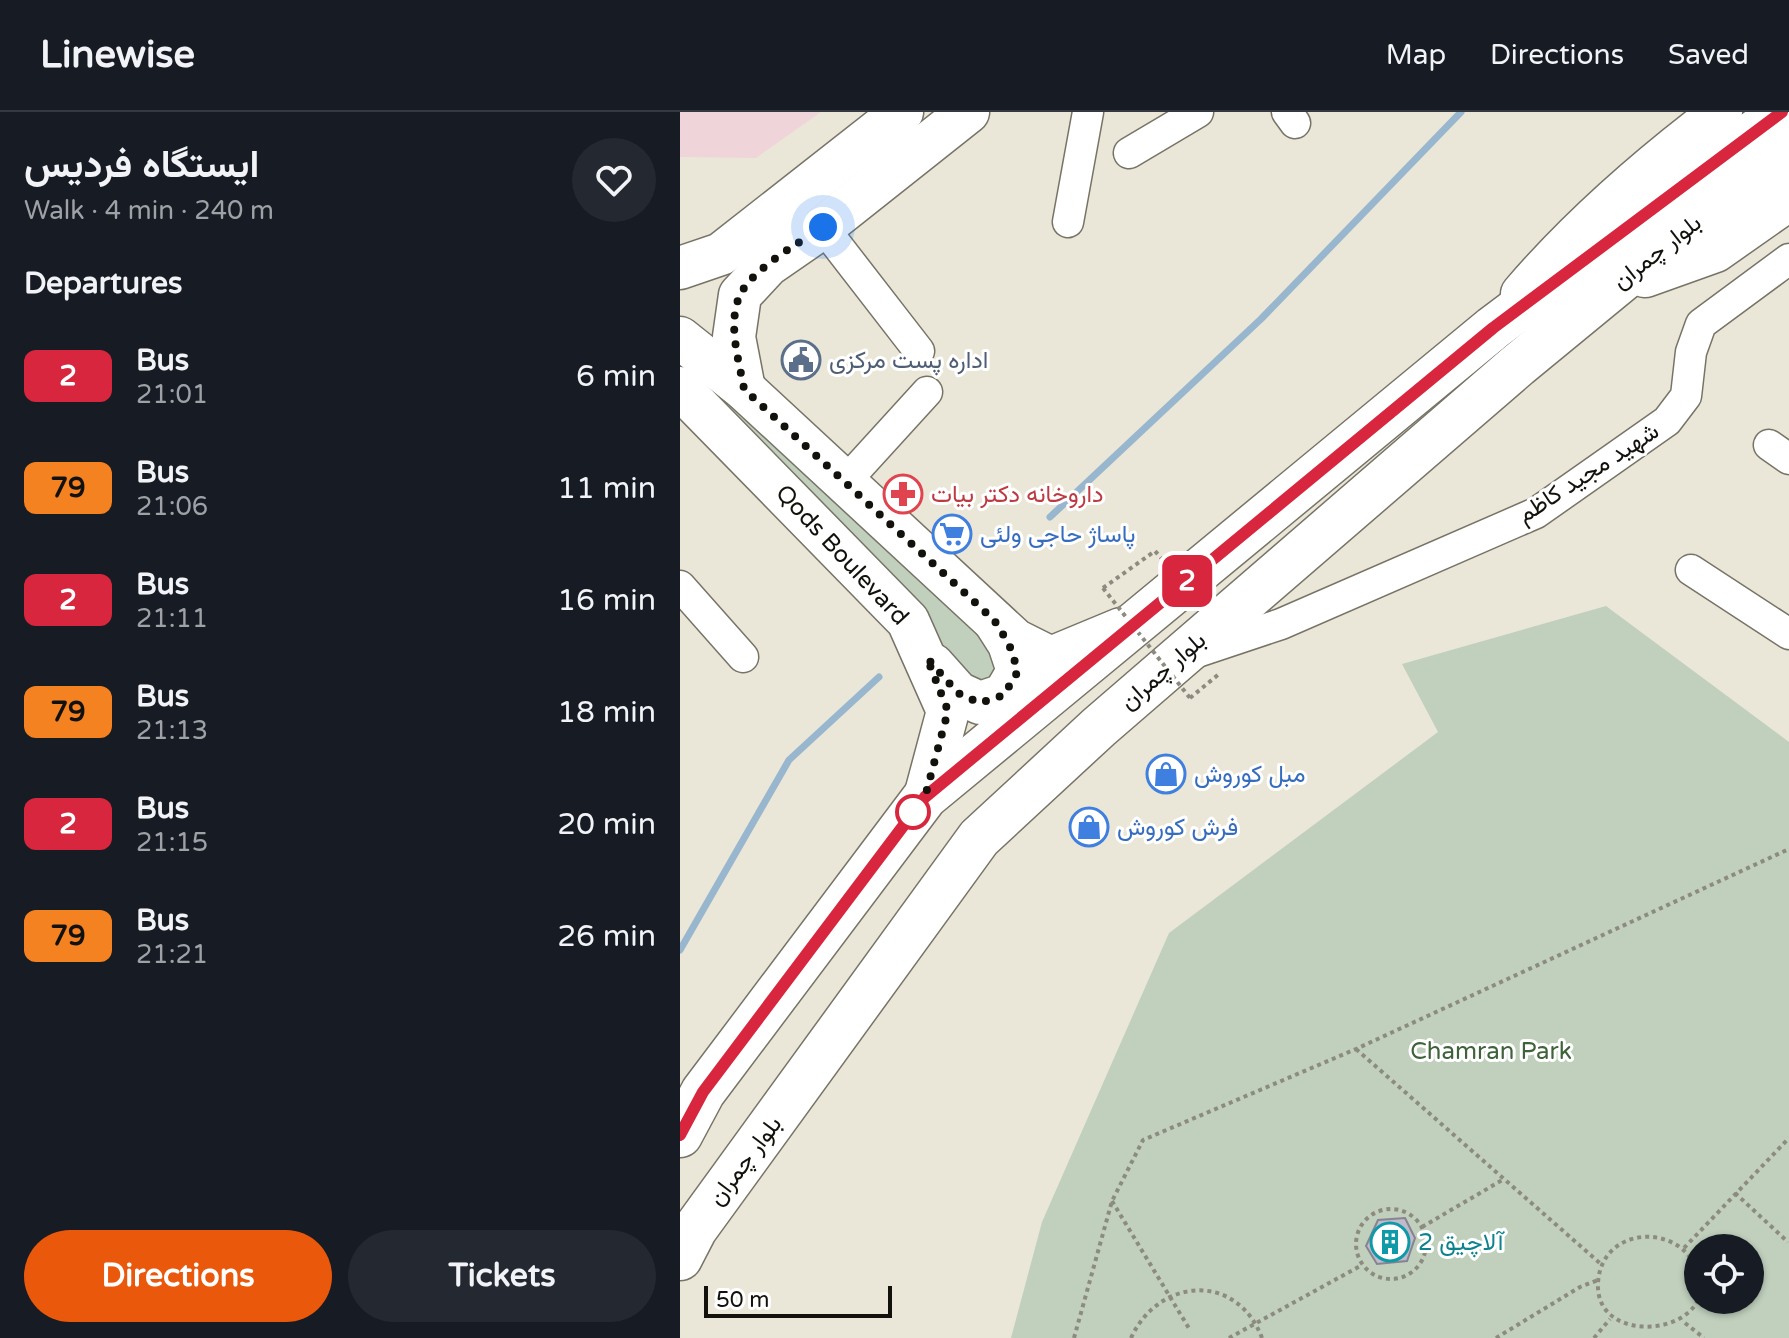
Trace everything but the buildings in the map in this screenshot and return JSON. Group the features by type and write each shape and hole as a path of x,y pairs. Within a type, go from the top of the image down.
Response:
{"main road":[{"path":"680,268 721,254 902,112"},
{"path":"744,389 734,337 740,295 768,265 823,227 968,112"},
{"path":"1493,328 1564,246 1652,165 1721,112"},
{"name":"بلوار چمران","path":"680,1135 703,1092 925,797 1493,328 1782,112"},
{"name":"بلوار چمران","path":"680,1258 695,1229 979,838 1184,678 1613,286 1789,152"},
{"path":"1613,286 1715,250 1789,198"},
{"path":"680,338 744,389 1015,640 1051,658 1134,624"},
{"name":"Qods Boulevard","path":"680,388 908,621 948,711 925,797"},
{"path":"927,658 958,693 980,703 1004,695 1018,671 1009,644 994,620"}],"street":[{"path":"1068,222 1088,112"},
{"path":"1129,153 1198,112"},
{"path":"823,227 919,351"},
{"name":"شهید مجید کاظم","path":"1184,678 1281,624 1536,513 1667,421 1686,396 1691,352 1701,324 1789,259"},
{"path":"845,482 927,392"},
{"path":"1691,570 1789,634"},
{"path":"680,586 743,657"}],"path":[{"path":"1155,551 1103,588 1184,678"},
{"path":"1074,1338 1112,1201 1143,1140 1356,1049 1789,849"},
{"path":"1356,1049 1602,1265"},
{"path":"1697,1234 1789,1138"},
{"path":"1422,1227 1504,1179"},
{"path":"1735,1193 1788,1242"},
{"path":"1112,1201 1190,1330"},
{"path":"1382,1210 1405,1212 1422,1227 1426,1250 1415,1271 1393,1280 1381,1279 1362,1265 1355,1243 1363,1222 1372,1215 1382,1210"},
{"path":"1623,1330 1602,1308 1598,1280 1602,1265 1611,1252 1639,1236 1670,1239 1684,1248"},
{"path":"1229,1338 1362,1265"},
{"path":"1496,1338 1580,1287 1598,1280"},
{"path":"1131,1338 1139,1321 1153,1306 1170,1295 1189,1290 1218,1294 1244,1308 1257,1323 1262,1338"},
{"path":"1678,1328 1690,1314"},
{"path":"1594,1338 1610,1319"},
{"path":"1685,1323 1704,1338"}],"shaded area":[{"path":"680,112 821,112 756,158 680,157"}],"green space":[{"path":"680,354 835,493 992,648 996,676 972,684 680,373"},
{"name":"Chamran Park","path":"1606,606 1789,742 1789,1338 1011,1338 1042,1222 1169,933 1438,732 1402,664"}],"waterway":[{"path":"1050,517 1261,319 1461,112"},
{"path":"680,950 789,760 879,677"}],"bus line":[{"name":"2","path":"680,1135 703,1092 925,797 1493,328 1782,112"}],"place":[{"name":"اداره پست مرکزی","path":"801,360"},
{"name":"داروخانه دکتر بیات","path":"903,494"},
{"name":"پاساژ حاجی ولئی","path":"952,534"},
{"name":"مبل کوروش","path":"1166,774"},
{"name":"فرش کوروش","path":"1089,827"},
{"name":"آلاچیق 2","path":"1390,1242"}],"route":[{"path":"823,227 768,265 740,295 734,337 744,389 994,620 1009,644 1018,671 1004,695 980,703 958,693 927,658 948,711 925,797 906,821 913,812"}]}
